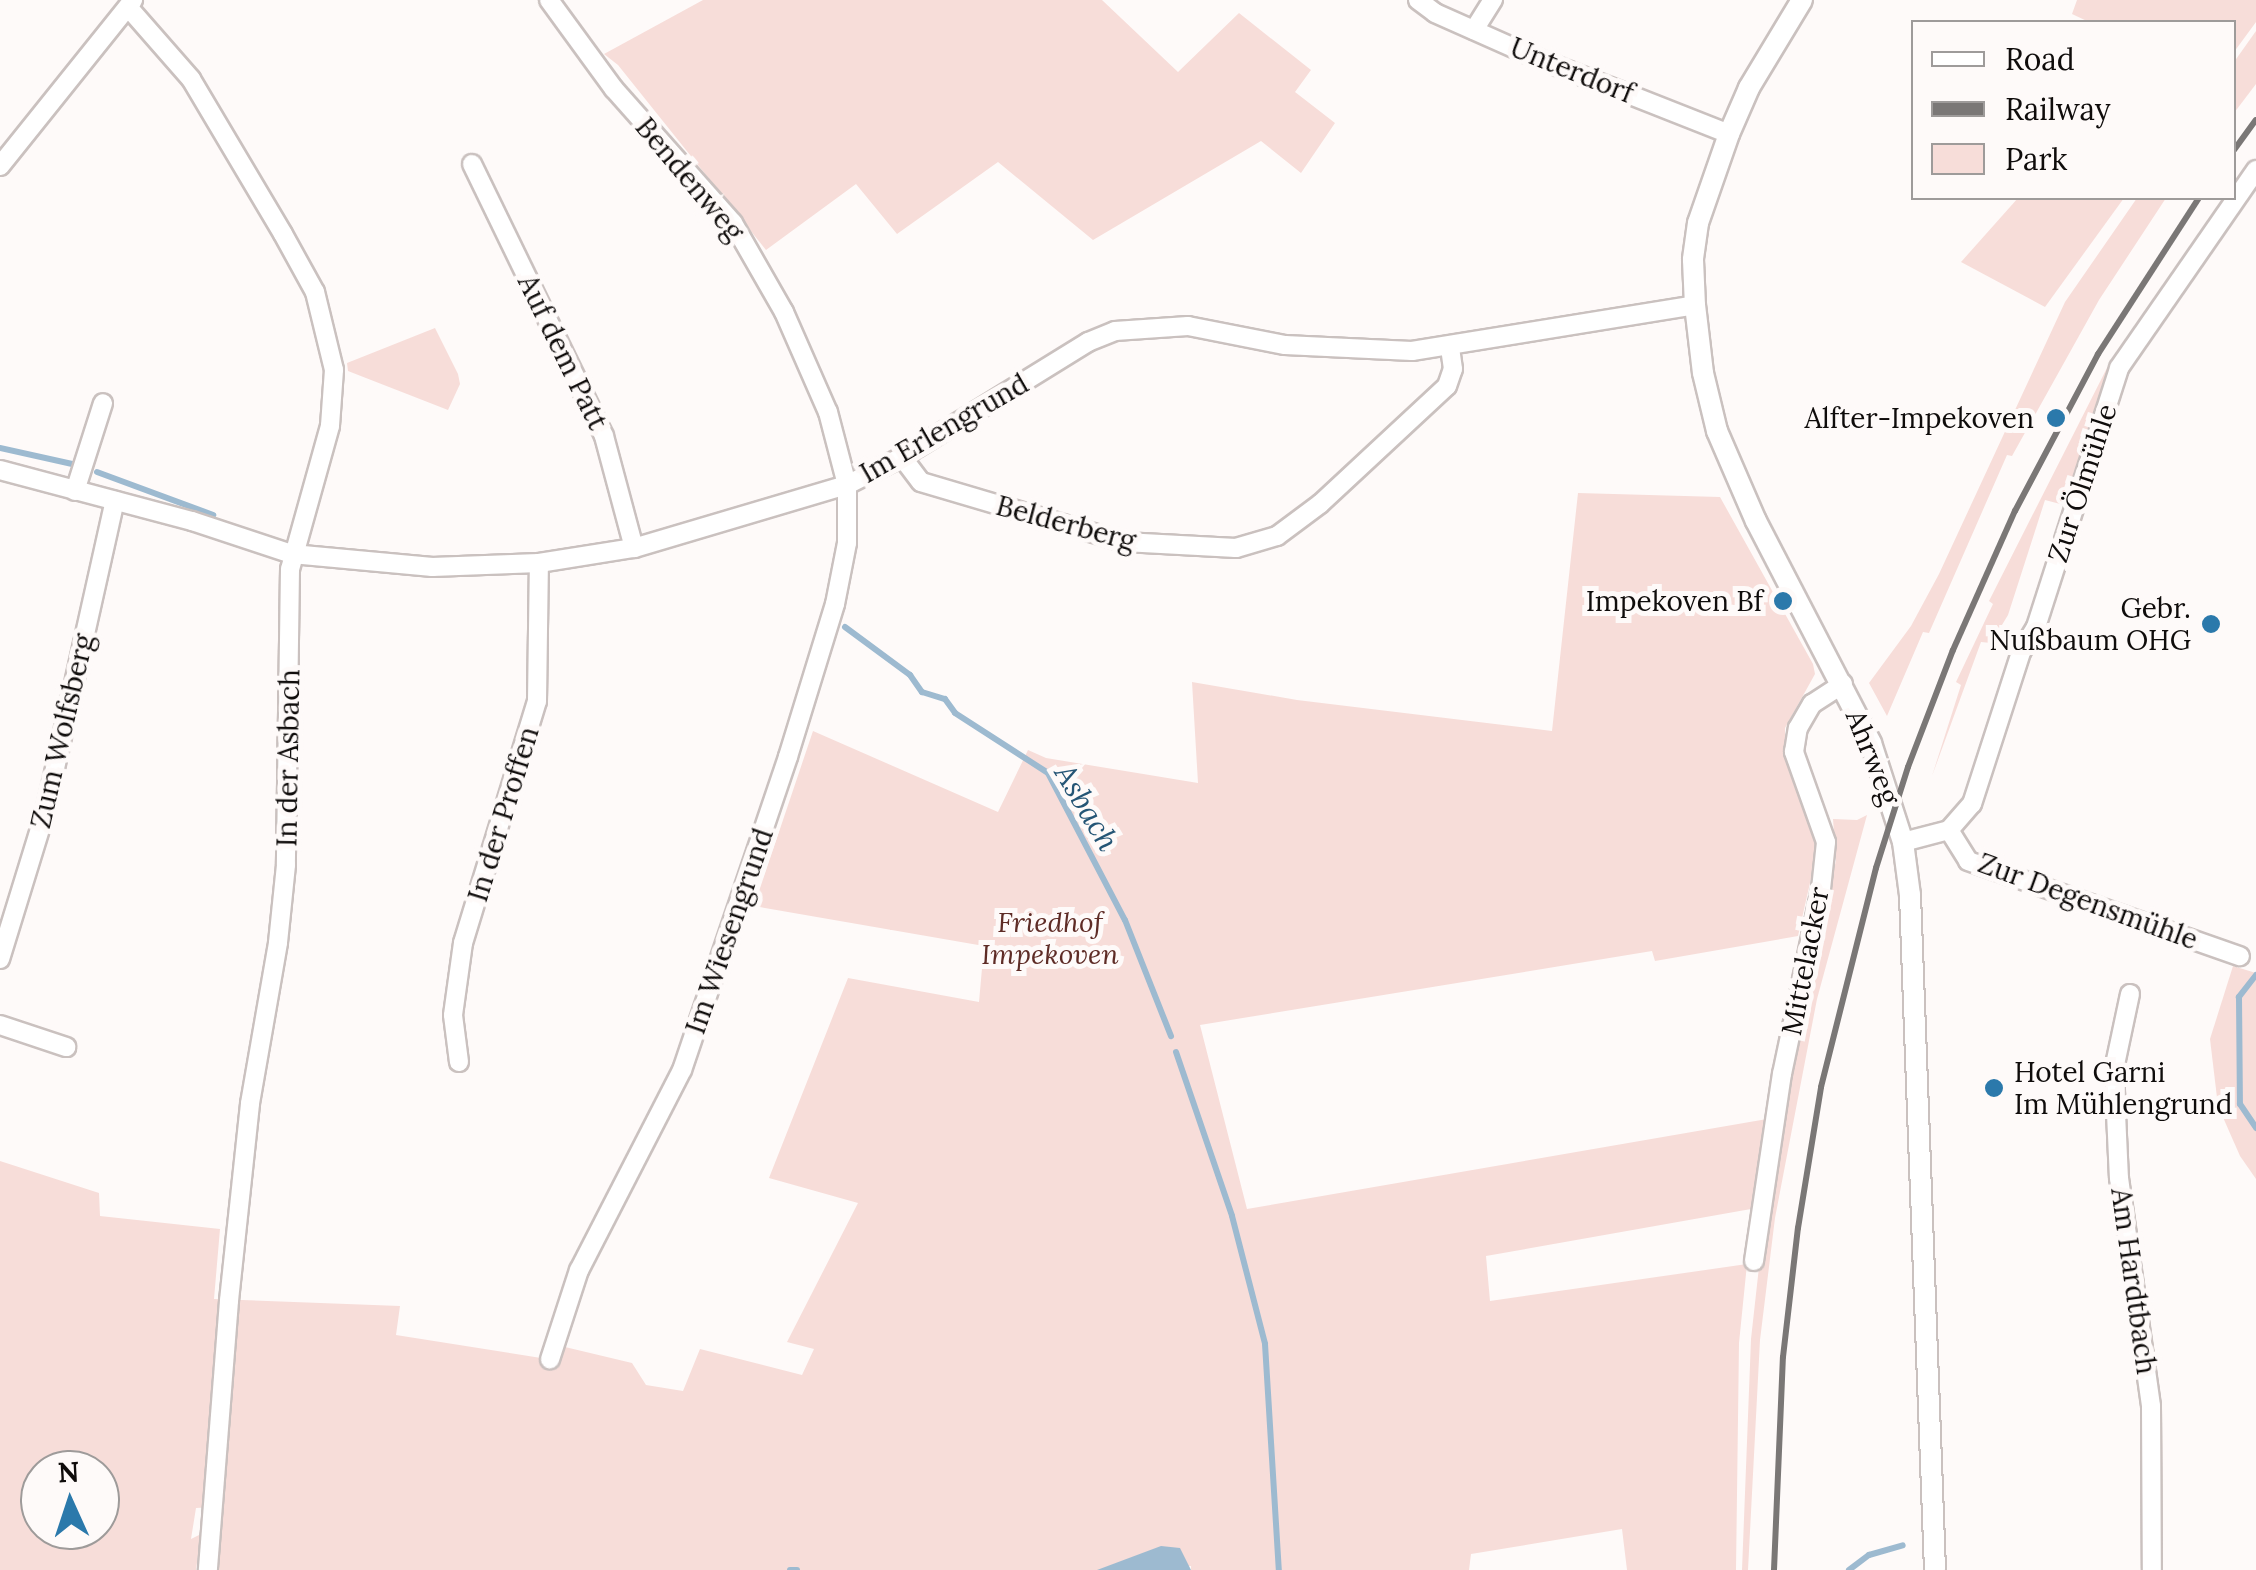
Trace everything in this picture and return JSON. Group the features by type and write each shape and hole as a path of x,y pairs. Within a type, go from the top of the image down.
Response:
{"street":[{"name":"Bendenweg","path":"549,0 614,89 733,223 784,312 828,412 847,484"},
{"name":"Unterdorf","path":"1418,0 1474,30 1729,134"},
{"path":"1474,30 1493,0"},
{"name":"Ahrweg","path":"1802,0 1749,88 1729,134 1698,223 1693,260 1695,305 1703,372 1717,431 1756,521 1843,684 1877,758 1903,842 1910,896 1935,1570"},
{"path":"0,166 131,3"},
{"name":"In der Asbach","path":"131,3 192,79 315,292 332,350 330,426 292,554 286,865 278,943 250,1104 208,1570"},
{"name":"Auf dem Patt","path":"472,164 604,436 634,548"},
{"name":"Zur Ölmühle","path":"2236,199 2256,170"},
{"name":"Zur Ölmühle","path":"1949,830 1972,804 1986,770 2021,652 2036,627 2119,368 2235,200"},
{"name":"Im Erlengrund","path":"0,470 292,554 432,568 540,563 634,548 847,484 902,456 1088,342 1115,331 1188,326 1285,345 1370,352 1450,347 1695,305"},
{"name":"Belderberg","path":"902,456 920,482 1124,542 1236,548 1277,536 1320,504 1447,386 1453,369 1450,347"},
{"path":"76,491 103,402"},
{"name":"Im Wiesengrund","path":"550,1359 579,1270 682,1070 836,604 846,542 847,484"},
{"name":"Zum Wolfsberg","path":"0,959 45,813 114,501"},
{"name":"In der Proffen","path":"459,1062 453,1015 463,943 538,701 540,563"},
{"name":"Mittelacker","path":"1754,1262 1782,1074 1821,889 1826,842 1794,752 1798,728 1812,704 1843,684"},
{"path":"1903,842 1949,830"},
{"name":"Zur Degensmühle","path":"1949,830 1968,861 2240,956"},
{"name":"Am Hardtbach","path":"2130,994 2114,1069 2119,1178 2151,1406 2152,1570"},
{"path":"0,1025 66,1047"}],"green space":[{"path":"703,0 1102,0 1178,72 1239,13 1311,70 1295,92 1335,123 1301,173 1261,141 1093,240 998,162 897,234 856,184 766,250 618,65 604,54"},
{"path":"2077,0 2256,0 2256,22 2236,49 2236,20 2085,20 2072,14"},
{"path":"2256,31 2256,84 2236,110 2236,59"},
{"path":"2016,200 2123,200 2045,307 1961,262"},
{"path":"2136,200 2165,200 2099,300 2012,456 2007,455 1929,633 1923,632 1887,716 1869,683 1911,626 1939,574 2065,302"},
{"path":"435,328 460,384 448,410 348,371 347,363"},
{"path":"2110,362 2064,505 2045,500 2008,615 1991,643 1981,642 1932,776 1961,685 1956,682 1993,604 1989,601"},
{"name":"Friedhof Impekoven","path":"1578,493 1720,497 1813,664 1815,674 1785,728 1785,757 1819,843 1798,936 1655,961 1652,951 1200,1025 1247,1209 1767,1119 1751,1209 1486,1256 1490,1301 1747,1264 1739,1343 1736,1570 1627,1570 1622,1529 1471,1554 1469,1570 1191,1570 1191,1566 1097,1570 217,1570 222,1508 215,1507 196,1508 191,1539 201,1534 196,1570 0,1570 0,1161 99,1193 100,1216 220,1229 214,1299 400,1306 396,1335 560,1361 565,1347 632,1363 646,1385 683,1391 700,1349 802,1375 814,1349 787,1342 858,1203 769,1178 848,978 979,1002 984,946 754,906 813,731 998,812 1028,750 1046,758 1198,783 1192,682 1297,700 1552,731"},
{"path":"1867,815 1817,999 1775,1218 1760,1340 1748,1570 1742,1570 1751,1339 1765,1213 1836,860 1833,819 1857,820"},
{"path":"2233,966 2256,973 2256,1179 2240,1156 2218,1106 2210,1039"}],"water":[{"path":"1161,1546 1180,1548 1191,1570 1097,1570"}],"waterway":[{"name":"Asbach","path":"0,448 72,464"},
{"name":"Asbach","path":"97,472 213,515"},
{"name":"Asbach","path":"845,627 910,675 922,692 945,699 955,713 1048,773 1125,920 1171,1036"},
{"path":"2256,975 2239,997 2240,1104 2256,1128"},
{"name":"Asbach","path":"1176,1052 1232,1216 1265,1344 1279,1570"},
{"path":"1849,1570 1869,1555 1903,1545"},
{"path":"790,1570 797,1570"}],"railway":[{"path":"2236,147 2256,120"},
{"path":"1774,1570 1783,1357 1798,1228 1821,1087 1876,868 1908,767 1953,650 2015,511 2098,354 2198,200"}],"place":[{"name":"Alfter-Impekoven","path":"2056,418"},
{"name":"Impekoven Bf","path":"1783,601"},
{"name":"Gebr. Nußbaum OHG","path":"2211,624"},
{"name":"Hotel Garni Im Mühlengrund","path":"1994,1088"}]}
